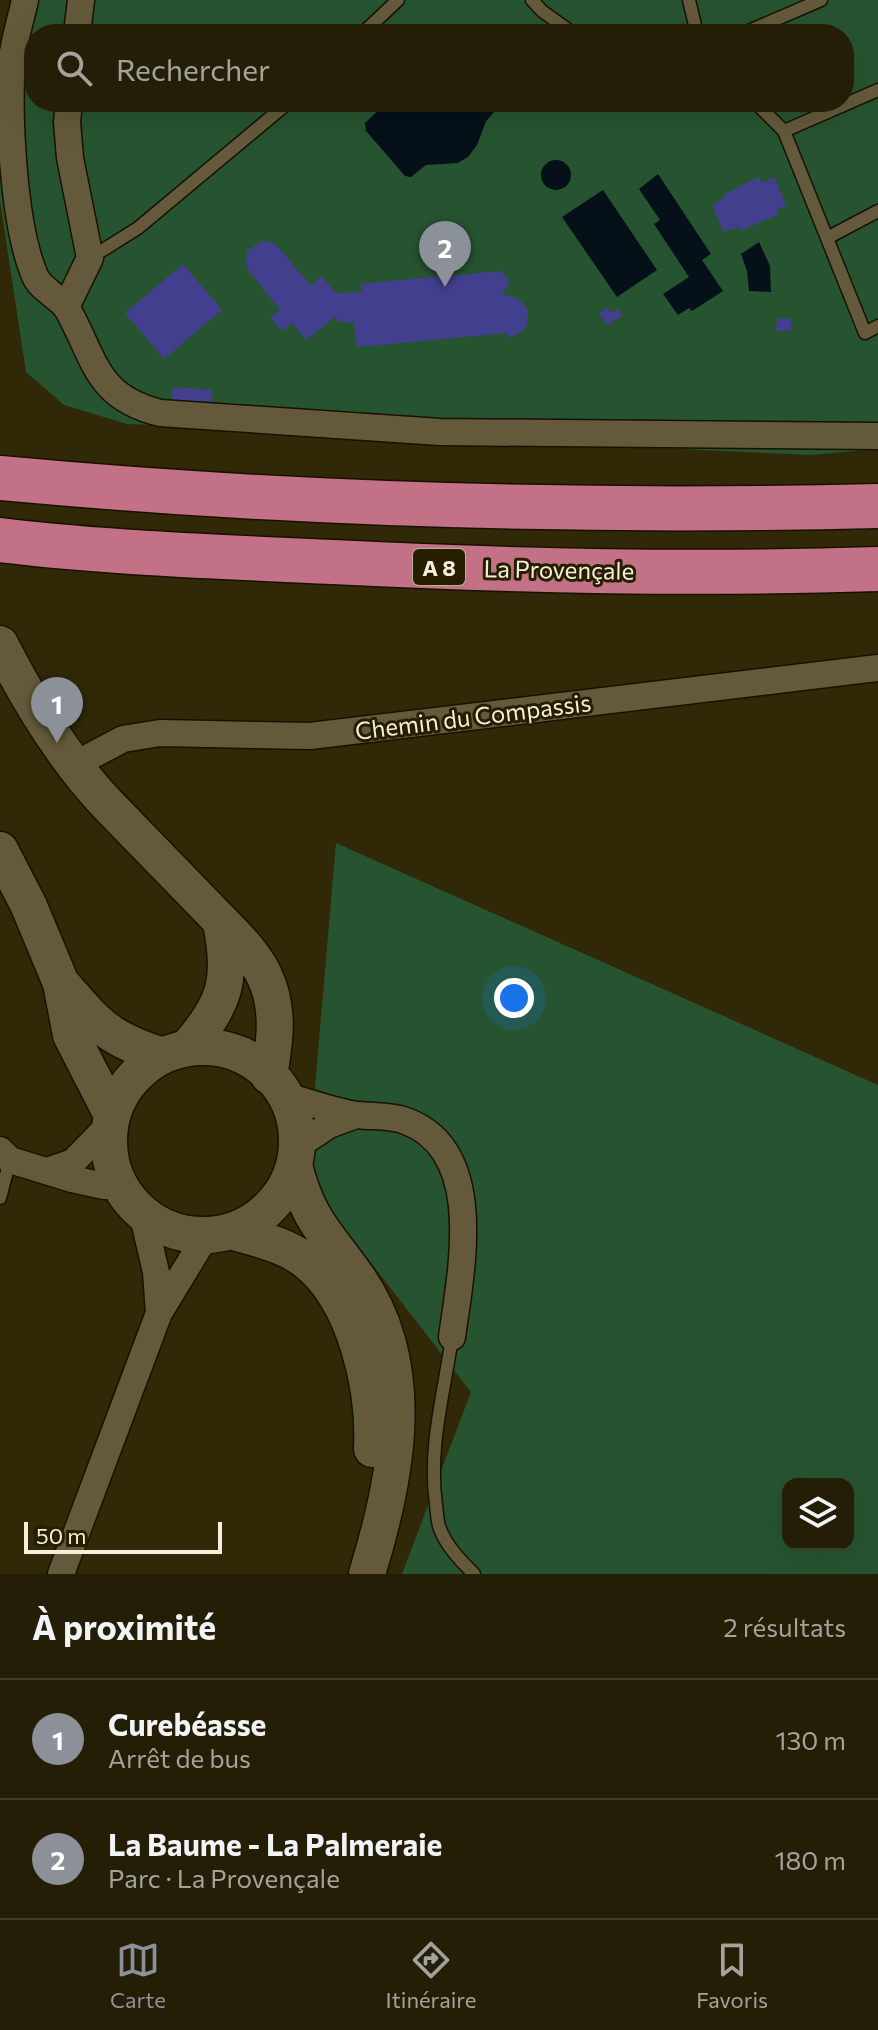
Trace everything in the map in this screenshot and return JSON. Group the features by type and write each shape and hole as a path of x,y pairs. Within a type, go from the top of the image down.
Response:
{"highway":[{"path":"0,478 152,491 424,504 700,509 878,506"},
{"name":"La Provençale","path":"0,540 160,553 427,567 689,571 878,569"}],"main road":[{"path":"0,644 57,743 74,765 107,804 254,957 271,992 276,1021 278,1086 296,1129 295,1156 300,1187 314,1221 359,1280 371,1301 386,1339 392,1366 397,1416 396,1455 382,1524 364,1574"},
{"path":"0,850 28,904 61,983 71,1035 111,1120 111,1157 131,1199 179,1231 219,1233 280,1246 309,1263 333,1293 362,1356 373,1429 364,1574"},
{"path":"111,1120 130,1082 173,1052 212,1016 225,988 227,956 221,922"},
{"path":"61,983 109,1033 130,1045 173,1052 223,1049 246,1058 278,1086"},
{"path":"219,1233 251,1221 272,1204 284,1188 295,1156"}],"street":[{"path":"25,0 13,56 10,107 20,226 36,279 66,307 97,374 133,406 160,413 440,432 878,436"},
{"path":"78,24 81,0"},
{"path":"66,307 90,258 70,158 68,112"},
{"name":"Chemin du Compassis","path":"74,765 123,739 160,733 310,736 878,668"},
{"path":"278,1086 356,1115 391,1117 422,1128 446,1151 459,1183 462,1231 452,1337"},
{"path":"295,1156 329,1125 356,1115"},
{"path":"47,1171 73,1162 111,1120"},
{"path":"5,1155 47,1171 104,1186 131,1199 156,1272 159,1313"},
{"path":"61,1574 159,1313 219,1233"}],"lane":[{"path":"373,24 398,0"},
{"path":"532,0 560,24"},
{"path":"689,0 695,24"},
{"path":"765,24 821,0"},
{"path":"854,100 878,90"},
{"path":"90,258 138,228 277,112"},
{"path":"765,112 784,131 865,333 878,342"},
{"path":"784,131 828,112"},
{"path":"827,238 878,211"},
{"path":"865,333 878,326"},
{"path":"0,1198 5,1155"},
{"path":"452,1337 433,1444 433,1480 440,1529 456,1556 474,1574"}],"green space":[{"path":"13,0 878,0 878,449 811,455 127,424 64,405 26,372 0,201 0,77"},
{"path":"336,843 878,1085 878,1574 402,1574 471,1392 307,1180"}],"shaded area":[{"path":"377,112 495,112 486,121 469,156 458,163 426,165 411,177 405,176 366,131 365,123"},
{"path":"556,160 562,161 570,169 570,181 562,189 556,190 550,189 542,181 541,175 542,169 550,161"},
{"path":"658,174 711,254 702,260 723,291 692,311 689,308 678,315 663,294 689,277 654,224 660,220 639,189"},
{"path":"603,190 657,270 617,297 562,217"},
{"path":"759,242 770,266 771,292 749,291 741,254"}],"building":[{"path":"759,177 762,183 774,177 786,205 777,210 777,215 740,231 738,227 724,232 712,206 724,198 723,195"},
{"path":"262,241 278,247 311,286 321,276 336,293 363,292 360,284 501,271 509,280 503,290 504,295 515,297 523,303 528,311 527,325 520,333 508,338 507,333 357,347 354,322 340,322 335,317 306,340 292,323 282,331 270,317 280,310 249,271 247,251"},
{"path":"183,264 222,310 164,359 125,313"},
{"path":"607,307 611,313 618,309 623,316 607,325 599,313"},
{"path":"777,319 791,319 791,331 776,331"},
{"path":"173,387 212,390 211,402 172,400"}],"place":[{"name":"La Baume - La Palmeraie","path":"445,287"},
{"name":"Curebéasse","path":"57,743"}]}
